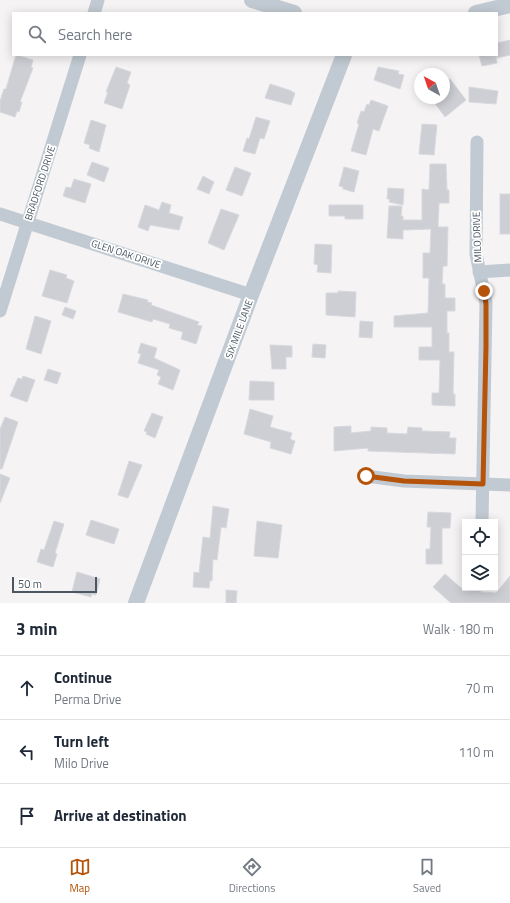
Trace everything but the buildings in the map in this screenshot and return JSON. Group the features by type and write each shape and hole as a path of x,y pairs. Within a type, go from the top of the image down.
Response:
{"street":[{"path":"94,12 98,0"},
{"path":"252,0 291,12"},
{"path":"480,12 510,5"},
{"name":"BRADFORD DRIVE","path":"0,311 80,56"},
{"name":"SIX MILE LANE","path":"136,603 251,295 344,56"},
{"name":"MILO DRIVE","path":"477,142 476,254 486,304 482,519"},
{"name":"GLEN OAK DRIVE","path":"0,214 251,295"},
{"path":"479,272 510,270"},
{"path":"366,476 404,481 510,485"}],"route":[{"path":"366,476 404,481 483,484 486,346 486,304 484,291"}]}
